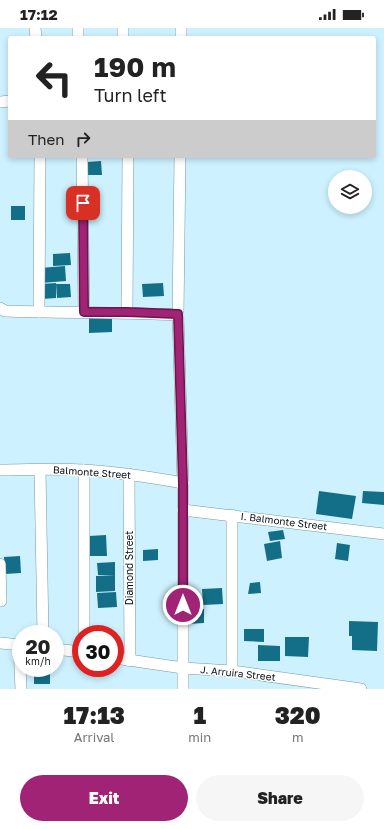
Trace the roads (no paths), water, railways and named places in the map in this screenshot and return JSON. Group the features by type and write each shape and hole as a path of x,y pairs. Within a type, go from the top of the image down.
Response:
{"street":[{"path":"39,312 40,158"},
{"path":"82,158 84,312"},
{"path":"127,312 128,158"},
{"path":"180,158 178,314 183,484 183,689"},
{"path":"0,308 5,311 178,314"},
{"name":"Balmonte Street","path":"0,470 84,470 129,474 183,484"},
{"path":"40,470 43,625"},
{"path":"84,470 84,625"},
{"name":"Diamond Street","path":"129,474 130,661"},
{"name":"I. Balmonte Street","path":"183,510 384,534"},
{"path":"232,515 232,671"},
{"path":"0,564 1,601"},
{"path":"0,643 12,644"},
{"name":"J. Arruira Street","path":"124,660 183,668 232,671 361,689"},
{"path":"21,677 21,689"}]}
